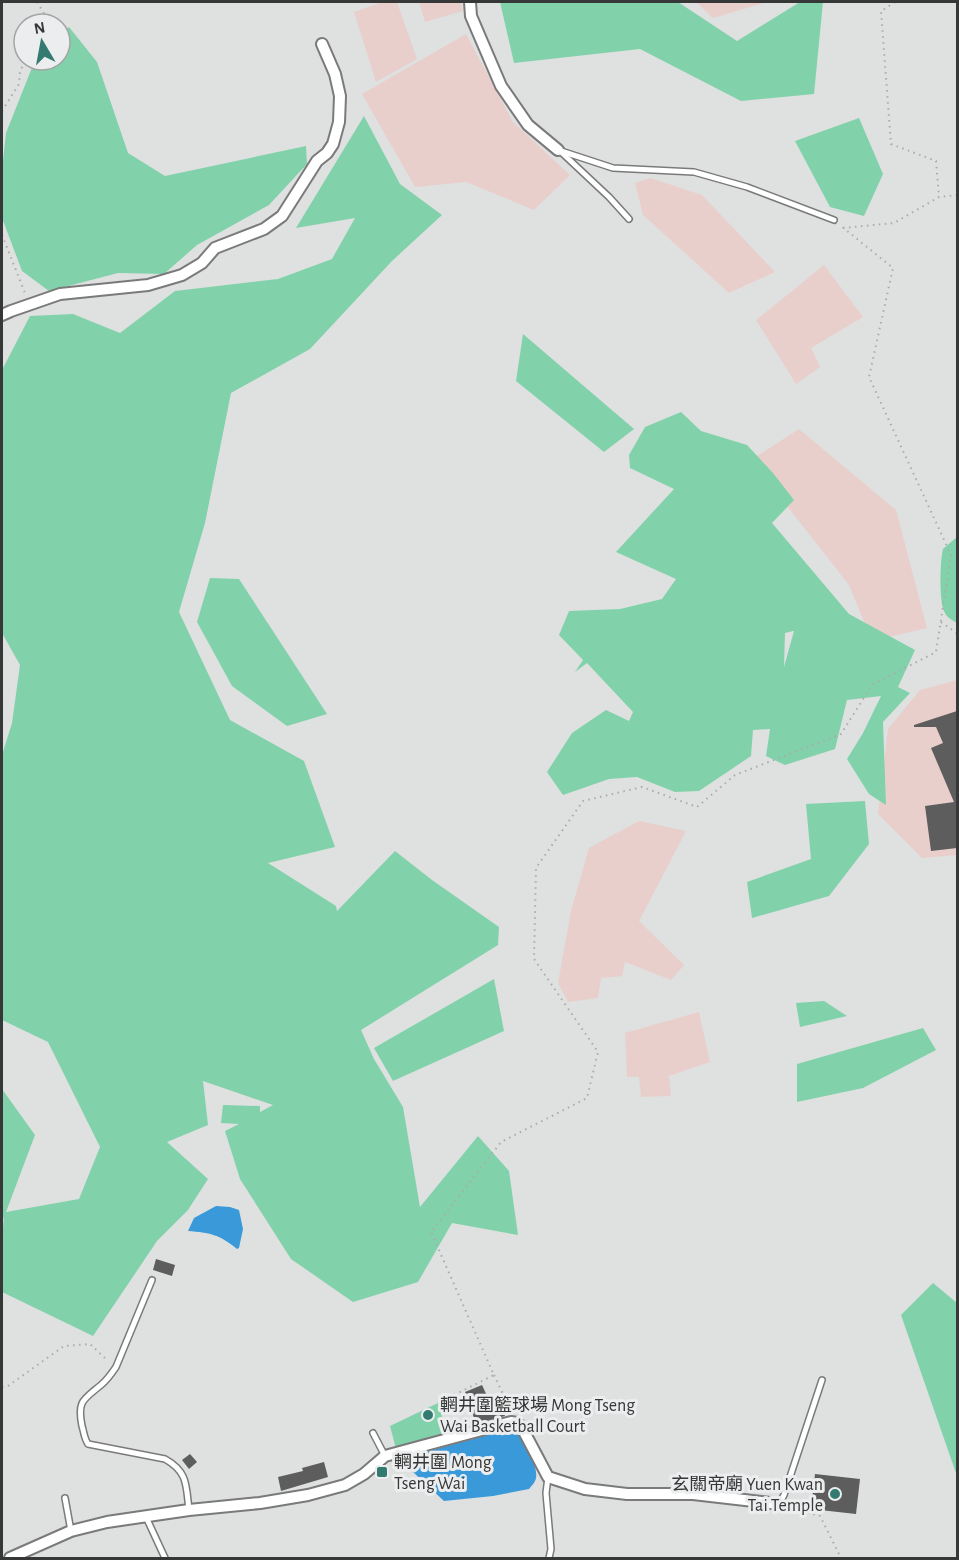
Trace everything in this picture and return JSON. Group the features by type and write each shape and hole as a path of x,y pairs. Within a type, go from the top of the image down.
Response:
{"street":[{"path":"470,2 471,16 501,86 528,125 558,150"},
{"path":"2,315 60,294 148,285 182,275 202,263 215,248 264,229 282,216 317,161 333,144 339,122 338,85 322,45"},
{"path":"10,1558 71,1531 107,1522 189,1509 260,1503 336,1488 364,1474 385,1456 511,1422 521,1426 548,1477 585,1489 627,1494 693,1494 779,1504"}],"lane":[{"path":"558,150 609,197 629,219"},
{"path":"558,150 613,168 694,172 747,187 834,220"},
{"path":"152,1280 115,1369 83,1400 80,1414 87,1442 165,1459 174,1464 186,1481 189,1509"},
{"path":"779,1504 822,1380"},
{"path":"373,1433 385,1456"},
{"path":"548,1477 546,1493 551,1549 549,1558"},
{"path":"65,1498 71,1531"},
{"path":"146,1517 165,1558"}],"path":[{"path":"895,2 881,11 891,144 936,161 939,197"},
{"path":"2,111 19,84 20,72"},
{"path":"843,228 894,223 939,197 957,195"},
{"path":"517,1423 431,1232 501,1142 587,1098 598,1053 534,959 536,868 583,801 642,787 697,807 735,774 841,734 872,685 936,652 951,555 869,377 894,268 834,220"},
{"path":"2,235 29,305"},
{"path":"940,622 957,634"},
{"path":"2,1388 64,1347 90,1344 115,1369"},
{"path":"438,1403 494,1375"},
{"path":"779,1504 820,1516 841,1558"}],"shaded area":[{"path":"383,2 397,2 417,59 376,82 354,12"},
{"path":"419,2 461,2 463,11 425,22"},
{"path":"696,2 767,2 713,18"},
{"path":"466,34 513,122 570,175 534,210 466,182 415,187 362,94"},
{"path":"651,178 702,195 775,272 729,293 643,215 635,183"},
{"path":"824,265 863,317 811,348 820,367 796,384 756,320"},
{"path":"799,429 896,510 927,628 872,641 849,585 751,460"},
{"path":"957,680 957,855 922,858 878,814 888,729 920,690"},
{"path":"639,821 686,831 639,921 684,965 671,980 625,962 622,976 601,978 598,998 568,1002 558,983 571,911 589,848"},
{"path":"699,1012 710,1062 669,1076 671,1096 641,1097 639,1077 627,1077 625,1033"}],"green space":[{"path":"500,2 678,2 737,41 800,2 823,2 814,94 741,101 640,49 514,63"},
{"path":"72,31 97,62 128,153 165,176 306,146 307,164 269,205 197,245 164,274 118,273 49,291 22,271 2,218 2,170 6,133 30,72 72,72"},
{"path":"364,116 400,184 442,215 392,261 310,349 231,393 205,523 179,612 230,720 304,761 335,847 268,863 336,906 337,911 395,851 499,927 498,945 361,1030 374,1059 403,1107 420,1207 478,1136 509,1171 518,1235 452,1223 418,1282 353,1302 291,1259 240,1179 225,1131 239,1124 221,1123 223,1105 260,1106 260,1112 273,1105 203,1081 208,1125 167,1142 208,1179 188,1210 157,1241 93,1336 2,1292 4,1217 2,1222 2,1089 35,1135 6,1212 79,1199 100,1147 48,1042 2,1020 2,755 12,723 20,665 2,633 2,370 30,316 73,314 120,333 175,291 278,279 332,259 355,218 296,228"},
{"path":"859,118 883,174 864,216 830,207 795,141"},
{"path":"523,334 634,429 604,452 516,381"},
{"path":"681,412 701,431 747,445 794,500 772,523 849,614 915,650 898,687 910,693 883,722 886,805 869,794 847,759 881,696 847,700 835,749 785,765 766,756 770,729 753,730 751,756 699,791 675,792 637,777 609,779 563,795 547,772 572,733 606,710 629,721 633,712 587,663 575,672 583,660 559,635 569,611 620,609 662,599 676,579 616,552 674,489 630,468 629,455 645,427","holes":["794,631 784,667 785,633"]},
{"path":"957,537 957,623 948,617 942,606 941,562 943,549"},
{"path":"210,578 239,579 327,714 287,726 232,686 197,622"},
{"path":"865,801 869,844 829,896 752,918 747,882 811,859 806,804"},
{"path":"494,979 504,1031 393,1081 374,1048"},
{"path":"824,1001 847,1016 800,1027 796,1003"},
{"path":"923,1028 936,1050 863,1088 797,1102 797,1064"},
{"path":"933,1283 957,1303 957,1476 901,1315"},
{"name":"輞井圍籃球場 Mong Tseng Wai Basketball Court","path":"438,1403 447,1434 396,1449 390,1426"}],"water":[{"path":"216,1206 239,1210 243,1229 239,1248 237,1249 214,1235 188,1231 194,1218"},
{"path":"502,1431 517,1432 531,1456 536,1476 535,1482 529,1489 493,1496 444,1501 413,1472 410,1466 411,1456"}],"building":[{"path":"957,711 957,848 931,851 925,806 954,802 931,748 943,743 936,727 914,727 914,725"},
{"path":"156,1259 175,1265 172,1276 153,1270"},
{"path":"482,1385 488,1398 496,1395 505,1416 476,1424 465,1392"},
{"path":"190,1454 197,1462 189,1469 182,1460"},
{"path":"324,1462 328,1477 281,1491 278,1477 303,1471 302,1468"},
{"name":"玄關帝廟 Yuen Kwan Tai Temple","path":"815,1474 860,1479 856,1514 811,1509"}],"place":[{"name":"輞井圍籃球場 Mong Tseng Wai Basketball Court","path":"428,1415"},
{"name":"輞井圍 Mong Tseng Wai","path":"382,1472"},
{"name":"玄關帝廟 Yuen Kwan Tai Temple","path":"835,1494"}]}
